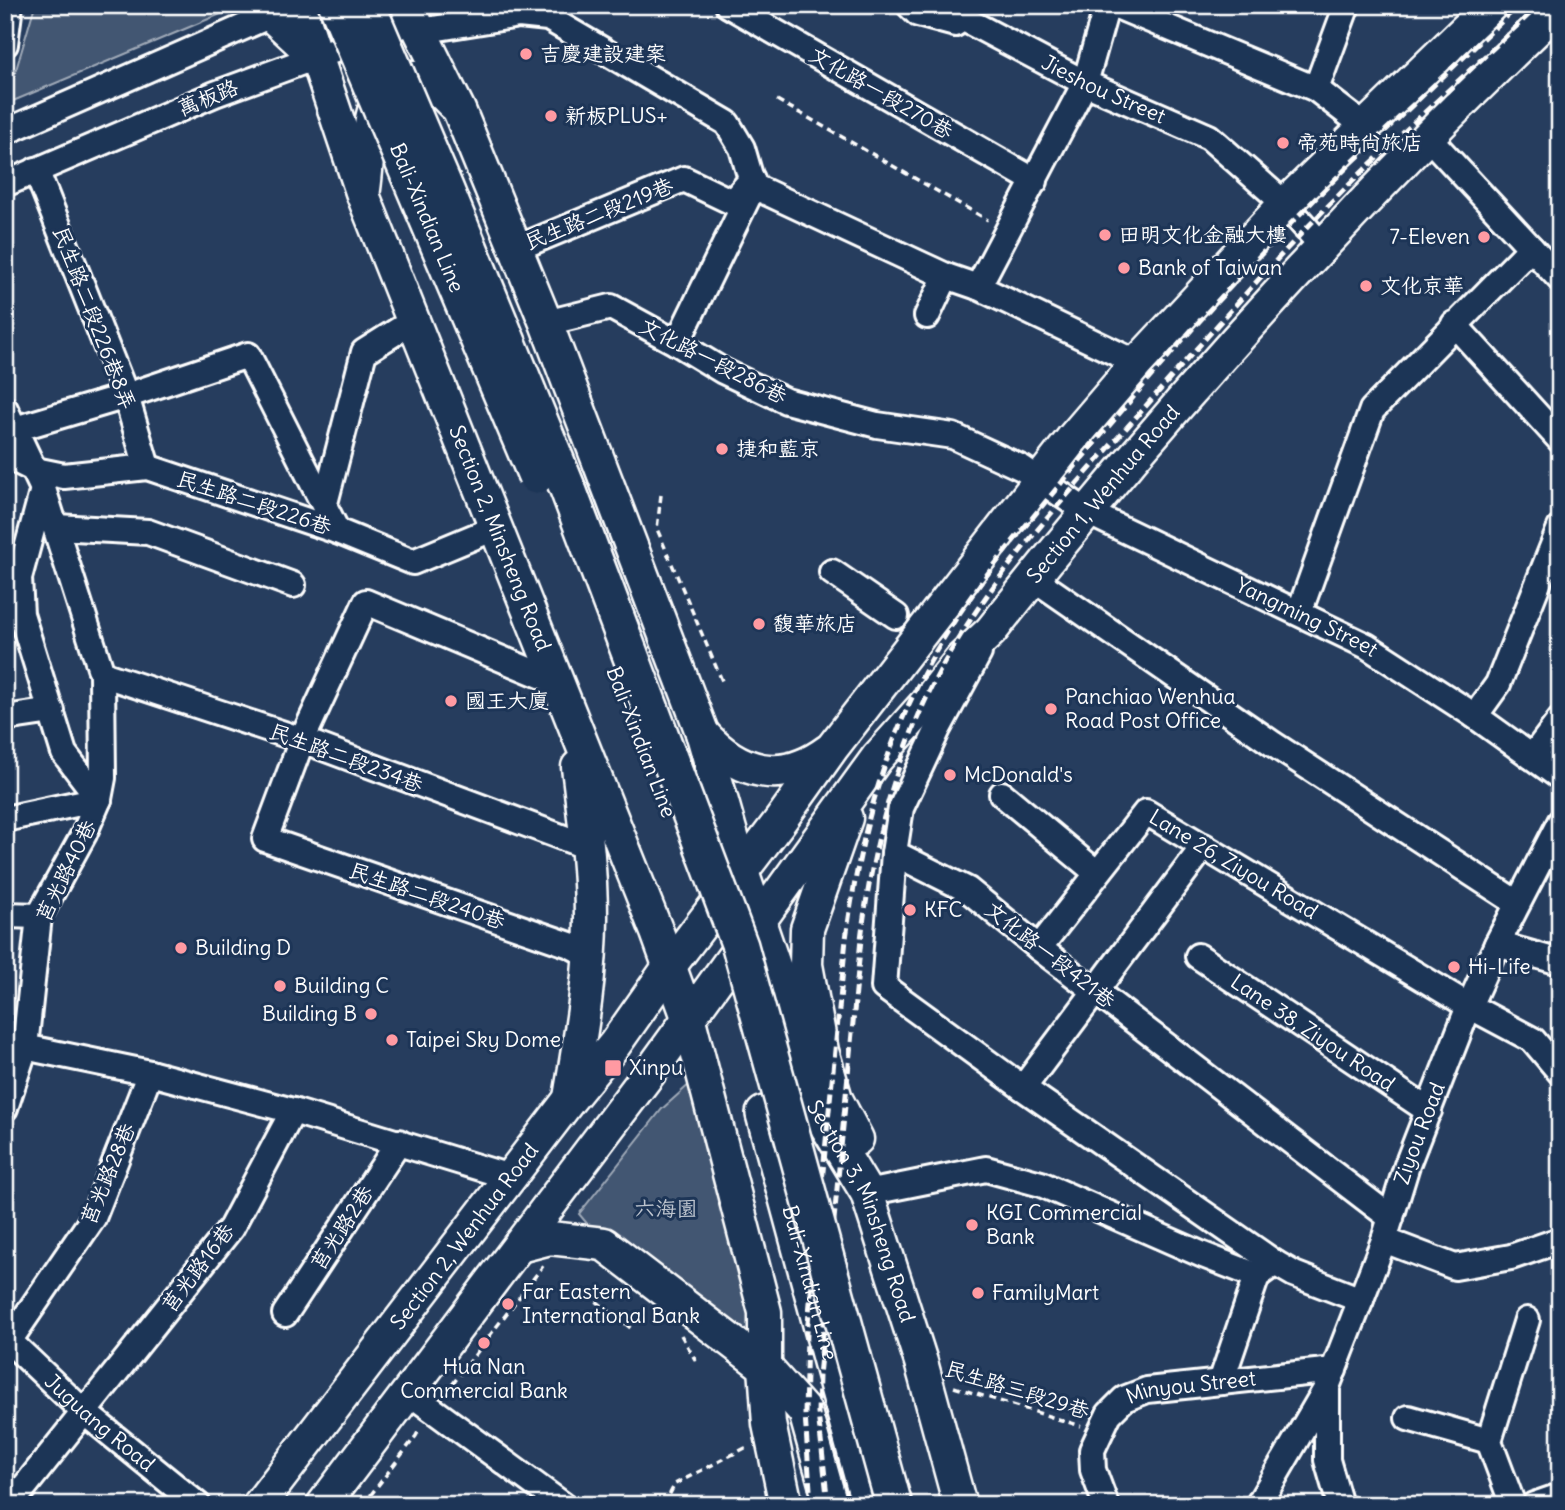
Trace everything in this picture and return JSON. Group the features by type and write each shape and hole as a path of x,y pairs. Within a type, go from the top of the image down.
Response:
{"highway":[{"name":"Bali-Xindian Line","path":"337,5 544,495 671,820 719,958 870,1505"},
{"name":"Bali-Xindian Line","path":"367,5 569,492 740,946 894,1505"}],"main road":[{"path":"669,967 832,748 1040,478 1138,363 1285,204 1491,5"},
{"name":"Section 1, Wenhua Road","path":"689,1020 877,758 962,658 991,631 1157,429 1323,247 1557,7"},
{"name":"Section 2, Minsheng Road","path":"279,8 316,57 363,195 657,932 689,1020"},
{"path":"414,16 459,110 547,323 702,733 742,872 760,920"},
{"path":"363,195 374,114 380,89 388,78 408,74 424,81 439,89 459,110"},
{"path":"570,1099 586,997 591,917 588,848 573,726"},
{"path":"702,733 718,751 729,758 764,771 780,772 812,762 832,748"},
{"path":"856,789 807,929 807,965 822,1051 836,1099 870,1166 867,1194"},
{"name":"Section 3, Minsheng Road","path":"760,920 813,1104 867,1194 926,1378 960,1505"},
{"name":"Section 2, Wenhua Road","path":"259,1505 615,1044 669,967"},
{"path":"323,1505 689,1020"},
{"path":"689,1020 765,1312 769,1424 786,1505"},
{"path":"519,1246 550,1238 604,1244 765,1367 805,1412 831,1505"}],"street":[{"name":"文化路一段270巷","path":"728,5 1035,181"},
{"name":"Jieshou Street","path":"909,5 918,14 954,24 969,12 1085,83 1209,136 1285,204 1323,247"},
{"path":"978,287 1085,83 1107,5"},
{"path":"1114,5 1316,89 1364,126"},
{"path":"1316,89 1347,5"},
{"path":"5,132 279,8"},
{"path":"5,44 8,11"},
{"name":"萬板路","path":"5,184 215,94 316,57 414,16 519,15 548,18 727,123 742,148 753,182"},
{"path":"1429,137 1560,279"},
{"name":"民生路二段226巷8弄","path":"36,170 127,396 147,467"},
{"name":"民生路二段219巷","path":"515,248 684,178 732,202 753,182"},
{"path":"677,342 753,182 946,276 978,287 1138,363"},
{"path":"1299,613 1371,410 1531,248"},
{"path":"927,316 946,276"},
{"name":"文化路一段286巷","path":"547,323 611,307 677,342 723,371 786,401 877,425 953,436 1040,478"},
{"path":"325,503 364,352 413,321"},
{"path":"1454,324 1560,440"},
{"path":"101,789 102,674 39,480 8,424 127,396 248,355 337,531"},
{"name":"民生路二段226巷","path":"5,455 39,480 147,467 337,531 413,562 495,528"},
{"name":"Yangming Street","path":"1040,478 1087,512 1367,646 1475,716 1560,778"},
{"path":"39,480 19,578 21,614 64,753 101,789"},
{"path":"56,527 148,532 293,585"},
{"path":"1475,716 1498,684 1560,528"},
{"path":"832,572 896,616"},
{"path":"1033,578 1273,744 1517,903"},
{"path":"303,740 366,602 557,682"},
{"path":"991,631 938,729 901,808 894,853 884,987 1266,1270"},
{"name":"民生路二段234巷","path":"102,674 303,740 588,848"},
{"path":"5,718 52,711"},
{"path":"1532,757 1560,720"},
{"name":"民生路二段240巷","path":"303,740 265,839 570,945 589,955"},
{"path":"5,819 101,789"},
{"name":"莒光路40巷","path":"6,1104 39,916 84,834 101,789"},
{"path":"1002,794 1097,873"},
{"name":"Lane 26, Ziyou Road","path":"1039,948 1146,812 1469,1006 1534,1040 1560,1072"},
{"name":"Ziyou Road","path":"1339,1505 1327,1460 1331,1378 1387,1229 1407,1165 1469,1006 1517,903 1560,822"},
{"path":"1023,1088 1204,846"},
{"name":"文化路一段421巷","path":"894,853 968,890 1387,1229 1455,1267 1511,1257 1560,1240"},
{"path":"5,915 39,916"},
{"path":"1497,944 1560,962"},
{"name":"Lane 38, Ziyou Road","path":"1198,956 1429,1111"},
{"path":"15,1045 150,1073 293,1111 510,1177"},
{"name":"莒光路28巷","path":"7,1341 93,1218 150,1073"},
{"name":"莒光路16巷","path":"10,1505 232,1228 293,1111"},
{"name":"莒光路2巷","path":"285,1314 399,1142"},
{"path":"867,1194 986,1169 1041,1184 1203,1255 1294,1274 1361,1300"},
{"path":"1221,1382 1266,1270"},
{"path":"1513,1505 1489,1441 1527,1320"},
{"name":"Juguang Road","path":"7,1341 85,1413 198,1505"},
{"path":"1258,1505 1331,1378"},
{"name":"Minyou Street","path":"1107,1505 1093,1470 1091,1450 1109,1414 1124,1399 1147,1390 1221,1382 1331,1378"},
{"path":"407,1391 558,1503"},
{"path":"1408,1418 1489,1441"},
{"path":"1534,1505 1560,1496"}],"path":[{"path":"777,100 1008,231"},
{"path":"661,495 657,529 723,683"},
{"path":"363,1505 545,1264"},
{"path":"587,1294 632,1329"},
{"path":"680,1333 695,1361"},
{"name":"民生路三段29巷","path":"926,1378 1099,1432"},
{"path":"664,1505 675,1484 759,1441"}],"green space":[{"path":"35,5 242,5 6,104"},
{"name":"六海園","path":"693,1081 765,1367 604,1244 579,1214 662,1109"}],"railway":[{"path":"811,1505 805,1414 807,1333 846,939 872,806 906,710 936,650 971,596 1031,519 1170,354 1302,212 1519,5"},
{"path":"828,1505 818,1413 819,1376 861,939 871,873 886,809 906,746 933,684 974,614 1022,548 1210,334 1292,243 1349,185 1539,5"}],"place":[{"name":"吉慶建設建案","path":"526,54"},
{"name":"新板PLUS+","path":"551,116"},
{"name":"帝苑時尚旅店","path":"1283,143"},
{"name":"田明文化金融大樓","path":"1105,235"},
{"name":"7-Eleven","path":"1484,237"},
{"name":"Bank of Taiwan","path":"1124,268"},
{"name":"文化京華","path":"1366,286"},
{"name":"捷和藍京","path":"722,449"},
{"name":"馥華旅店","path":"759,624"},
{"name":"國王大廈","path":"451,701"},
{"name":"Panchiao Wenhua Road Post Office","path":"1051,709"},
{"name":"McDonald's","path":"950,775"},
{"name":"KFC","path":"910,910"},
{"name":"Building D","path":"181,948"},
{"name":"Hi-Life","path":"1454,967"},
{"name":"Building C","path":"280,986"},
{"name":"Building B","path":"371,1014"},
{"name":"Taipei Sky Dome","path":"392,1040"},
{"name":"Xinpu","path":"613,1068"},
{"name":"KGI Commercial Bank","path":"972,1225"},
{"name":"FamilyMart","path":"978,1293"},
{"name":"Far Eastern International Bank","path":"508,1304"},
{"name":"Hua Nan Commercial Bank","path":"484,1343"}]}
